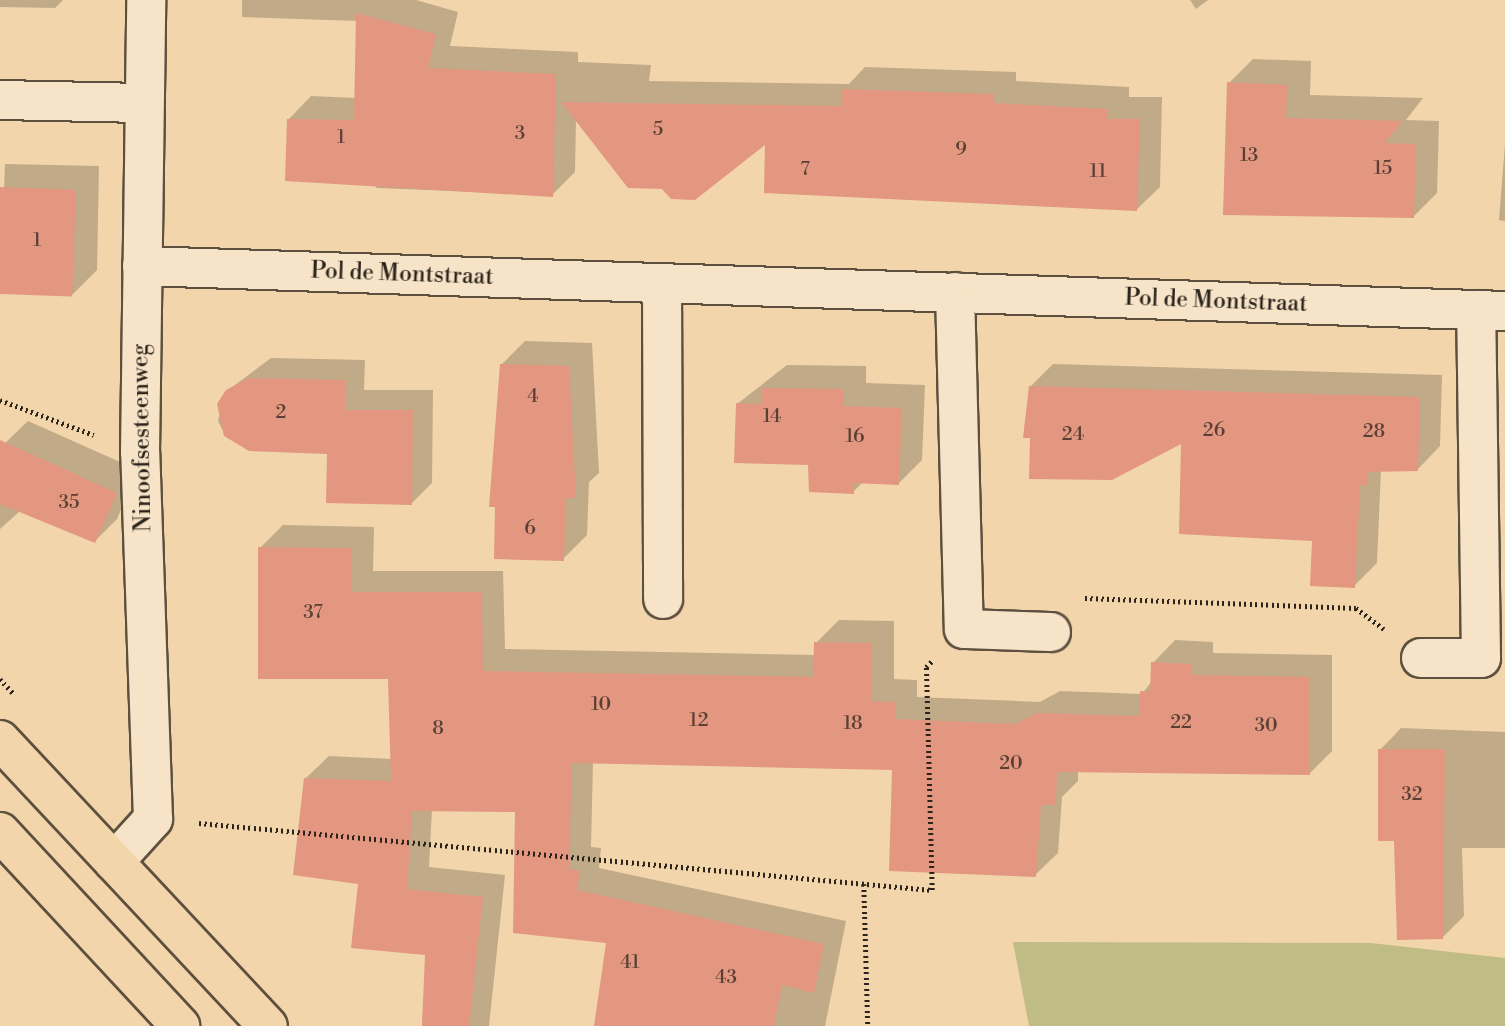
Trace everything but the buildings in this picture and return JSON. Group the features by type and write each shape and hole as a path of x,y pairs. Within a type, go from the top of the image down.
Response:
{"main road":[{"path":"0,740 268,1026"},
{"path":"0,832 178,1025"}],"street":[{"name":"Ninoofsesteenweg","path":"146,0 140,452 153,819"},
{"path":"0,100 144,103"},
{"name":"Pol de Montstraat","path":"142,266 1491,310 1481,658 1421,657"},
{"path":"662,283 663,599"},
{"path":"955,292 964,629 1051,632"},
{"path":"114,862 153,819"}],"path":[{"path":"0,400 140,452"},
{"path":"1051,632 1085,597 1356,608 1421,657"},
{"path":"153,819 933,890 926,667 964,629"},
{"path":"864,884 868,1026"}],"shaded area":[{"path":"1013,942 1371,943 1505,958 1505,1026 1029,1026"}]}
